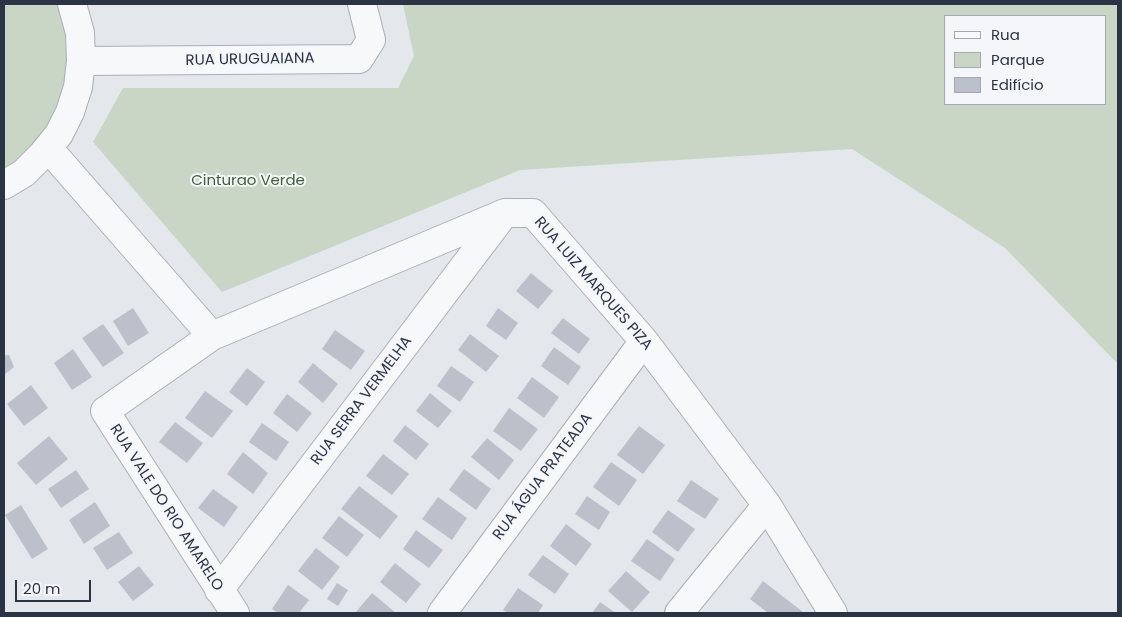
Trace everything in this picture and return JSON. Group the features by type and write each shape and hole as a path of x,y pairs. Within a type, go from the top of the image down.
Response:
{"street":[{"path":"4,186 24,173 48,148 70,112 78,87 81,61 80,33 72,4"},
{"name":"RUA URUGUAIANA","path":"81,61 359,59 371,40 362,4"},
{"path":"48,148 212,336"},
{"name":"RUA LUIZ MARQUES PIZA","path":"212,336 301,296 505,212 532,213 644,341 767,505 833,613"},
{"name":"RUA SERRA VERMELHA","path":"219,590 505,212"},
{"name":"RUA VALE DO RIO AMARELO","path":"212,336 105,411 235,613"},
{"name":"RUA ÁGUA PRATEADA","path":"442,613 644,341"},
{"path":"679,613 767,505"}],"green space":[{"path":"4,4 65,4 74,40 61,116 4,178"},
{"name":"Cinturao Verde","path":"403,4 1118,4 1118,364 1005,248 852,149 520,170 222,292 93,142 123,88 398,88 414,56"}],"building":[{"path":"531,273 553,291 538,309 516,291"},
{"path":"133,308 149,333 128,346 113,321"},
{"path":"498,308 518,323 506,340 486,326"},
{"path":"563,318 590,339 579,354 551,333"},
{"path":"103,324 124,353 103,367 82,338"},
{"path":"335,330 365,351 351,370 322,349"},
{"path":"470,334 499,356 486,372 458,350"},
{"path":"554,347 581,367 568,385 541,366"},
{"path":"73,349 92,377 72,390 54,363"},
{"path":"4,355 9,355 14,367 4,375"},
{"path":"313,363 338,384 323,403 298,382"},
{"path":"451,366 474,382 460,402 437,386"},
{"path":"247,368 265,382 247,406 229,392"},
{"path":"532,377 559,397 544,418 517,398"},
{"path":"31,385 48,408 24,426 7,404"},
{"path":"205,391 233,411 212,438 185,418"},
{"path":"430,393 452,411 438,428 416,411"},
{"path":"287,394 312,413 297,432 273,413"},
{"path":"509,408 538,429 521,451 493,431"},
{"path":"175,422 203,443 187,463 159,442"},
{"path":"262,423 289,442 276,461 249,442"},
{"path":"405,425 429,444 416,460 393,441"},
{"path":"639,426 665,445 643,474 617,455"},
{"path":"49,436 68,459 36,485 17,463"},
{"path":"487,438 514,460 499,480 471,457"},
{"path":"243,452 268,473 253,494 227,474"},
{"path":"383,454 409,474 392,495 366,476"},
{"path":"611,462 637,480 619,506 593,487"},
{"path":"464,469 491,489 476,510 449,490"},
{"path":"76,470 89,489 61,508 48,489"},
{"path":"691,480 719,499 705,519 677,501"},
{"path":"359,486 398,516 380,539 341,509"},
{"path":"213,489 238,507 224,527 198,508"},
{"path":"587,496 610,512 599,530 575,514"},
{"path":"438,497 467,518 452,540 422,519"},
{"path":"95,502 110,526 84,544 69,520"},
{"path":"21,505 48,549 32,559 5,515"},
{"path":"668,510 695,529 678,552 652,532"},
{"path":"339,516 364,535 347,557 322,538"},
{"path":"566,524 592,544 576,566 550,546"},
{"path":"416,530 443,550 429,568 403,549"},
{"path":"119,532 133,553 107,570 93,548"},
{"path":"647,539 675,559 660,581 631,561"},
{"path":"316,548 340,567 322,590 298,571"},
{"path":"543,555 569,574 555,594 528,575"},
{"path":"395,563 421,584 406,603 380,582"},
{"path":"139,566 154,585 133,601 118,582"},
{"path":"626,571 650,592 632,612 608,591"},
{"path":"763,581 803,612 768,613 750,599"},
{"path":"337,583 348,590 338,606 327,599"},
{"path":"288,585 309,600 299,613 278,613 272,609"},
{"path":"518,588 543,605 538,613 508,613 503,610"},
{"path":"372,593 396,613 355,613"},
{"path":"600,602 616,613 592,613"}]}
